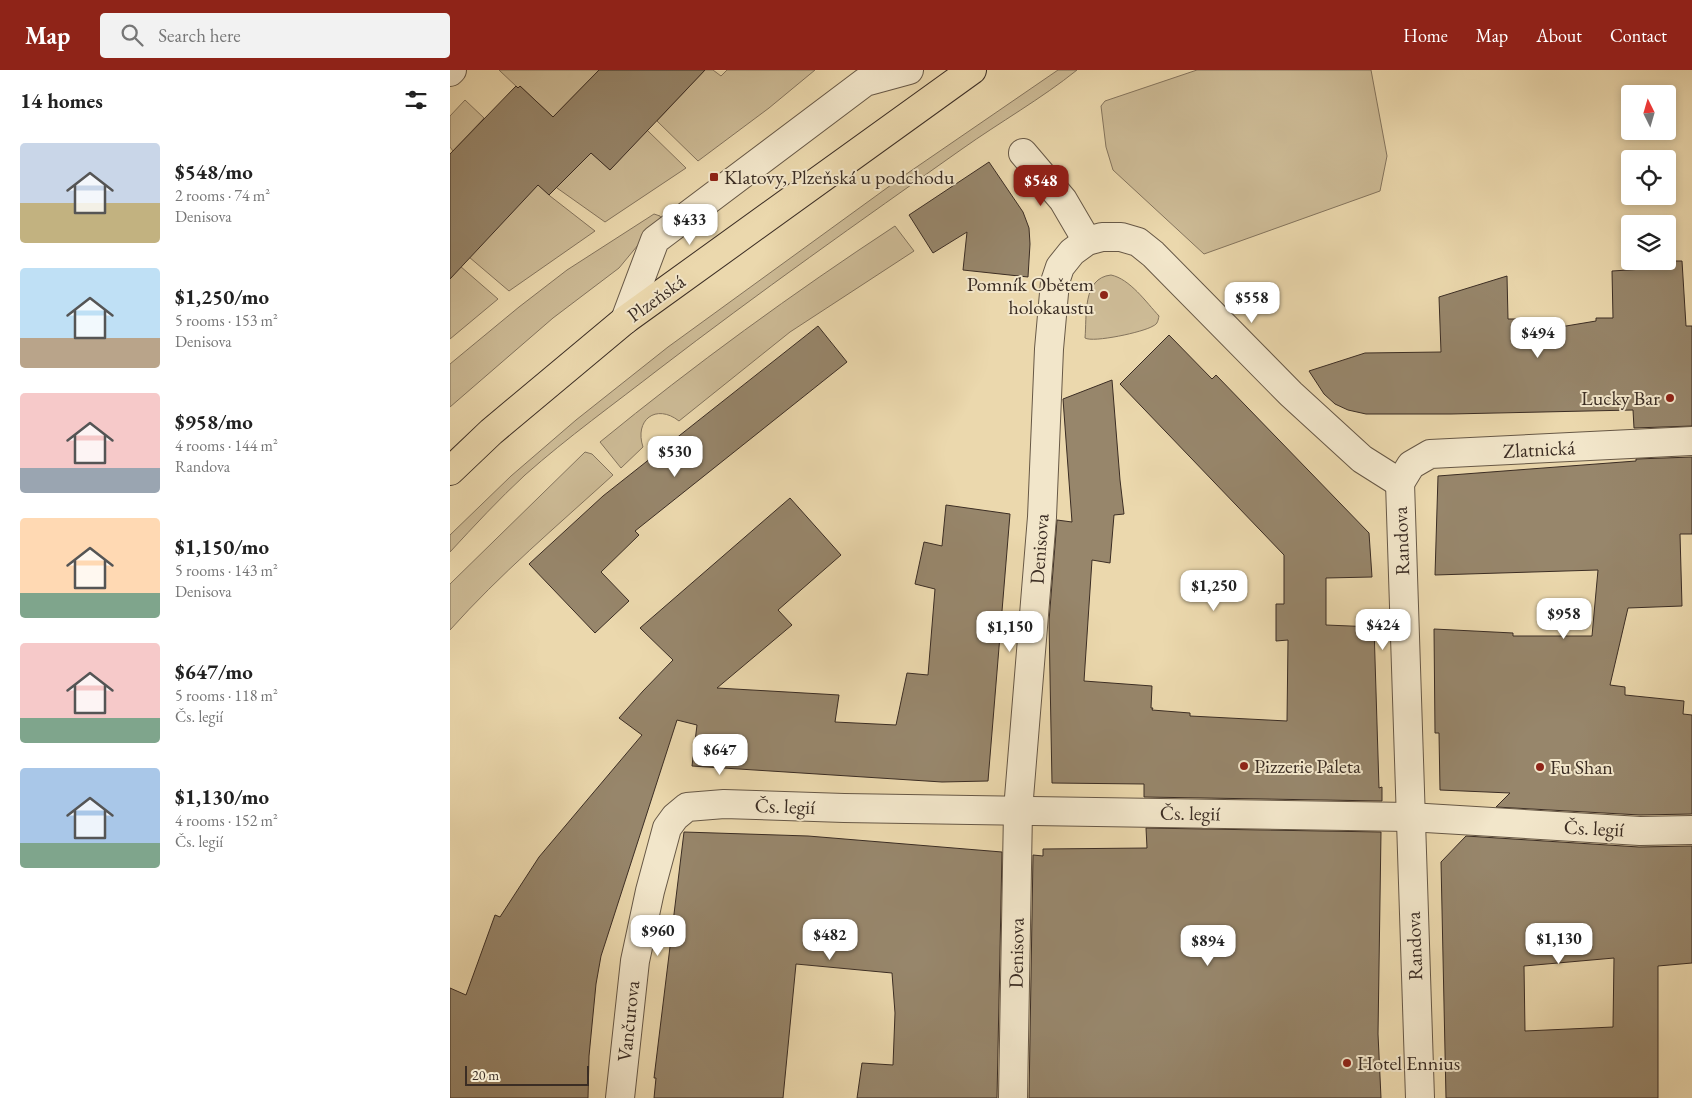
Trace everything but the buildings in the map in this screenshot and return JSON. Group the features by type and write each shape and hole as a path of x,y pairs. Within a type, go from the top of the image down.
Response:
{"main road":[{"name":"Plzeňská","path":"450,471 491,432 625,320 972,70"}],"street":[{"path":"625,320 655,240 865,82 909,70"},
{"path":"1023,153 1063,200 1087,241"},
{"name":"Randova","path":"1087,241 1102,237 1121,237 1138,242 1153,254 1291,394 1362,459 1400,483 1409,818 1420,1098"},
{"name":"Denisova","path":"1014,1098 1018,810 1042,517 1055,282 1060,267 1072,252 1087,241"},
{"name":"Zlatnická","path":"1400,483 1411,465 1430,454 1692,441"},
{"name":"Čs. legií","path":"688,806 724,804 844,808 1409,818 1640,830 1692,830"},
{"name":"Vančurova","path":"620,1098 635,961 650,891 667,828 675,817 688,806"}],"shaded area":[{"path":"499,70 599,70 553,117 520,86 518,88"},
{"path":"705,70 713,70 721,76 727,70 815,70 769,108 698,161 657,121"},
{"path":"1058,70 1077,70 809,258 591,421 525,475 450,552 450,535 511,476 576,420 668,347 902,177"},
{"path":"1197,70 1371,70 1387,156 1380,191 1204,254 1113,170 1106,147 1101,106 1105,101"},
{"path":"465,100 484,118 453,151 450,147 450,116"},
{"path":"647,130 686,168 605,222 557,188 545,177 579,141 610,170"},
{"path":"538,184 550,196 595,231 509,291 469,257"},
{"path":"654,214 660,216 664,223 643,239 619,268 553,318 450,407 450,364 567,270"},
{"path":"895,226 914,251 790,332 679,421 662,414 655,414 649,417 644,422 642,429 643,447 621,468 600,442 744,330"},
{"path":"460,266 498,299 450,339 450,277"},
{"path":"1111,275 1125,281 1137,292 1159,316 1157,322 1155,325 1130,334 1098,339 1085,338 1086,309 1091,290 1095,283"},
{"path":"585,452 592,454 613,475 509,570 450,630 450,584"}],"place":[{"name":"Klatovy, Plzeňská u podchodu","path":"714,177"},
{"name":"Pomník Obětem holokaustu","path":"1104,295"},
{"name":"Lucky Bar","path":"1670,398"},
{"name":"Pizzerie Paleta","path":"1244,766"},
{"name":"Fu Shan","path":"1540,767"},
{"name":"Hotel Ennius","path":"1347,1063"}]}
